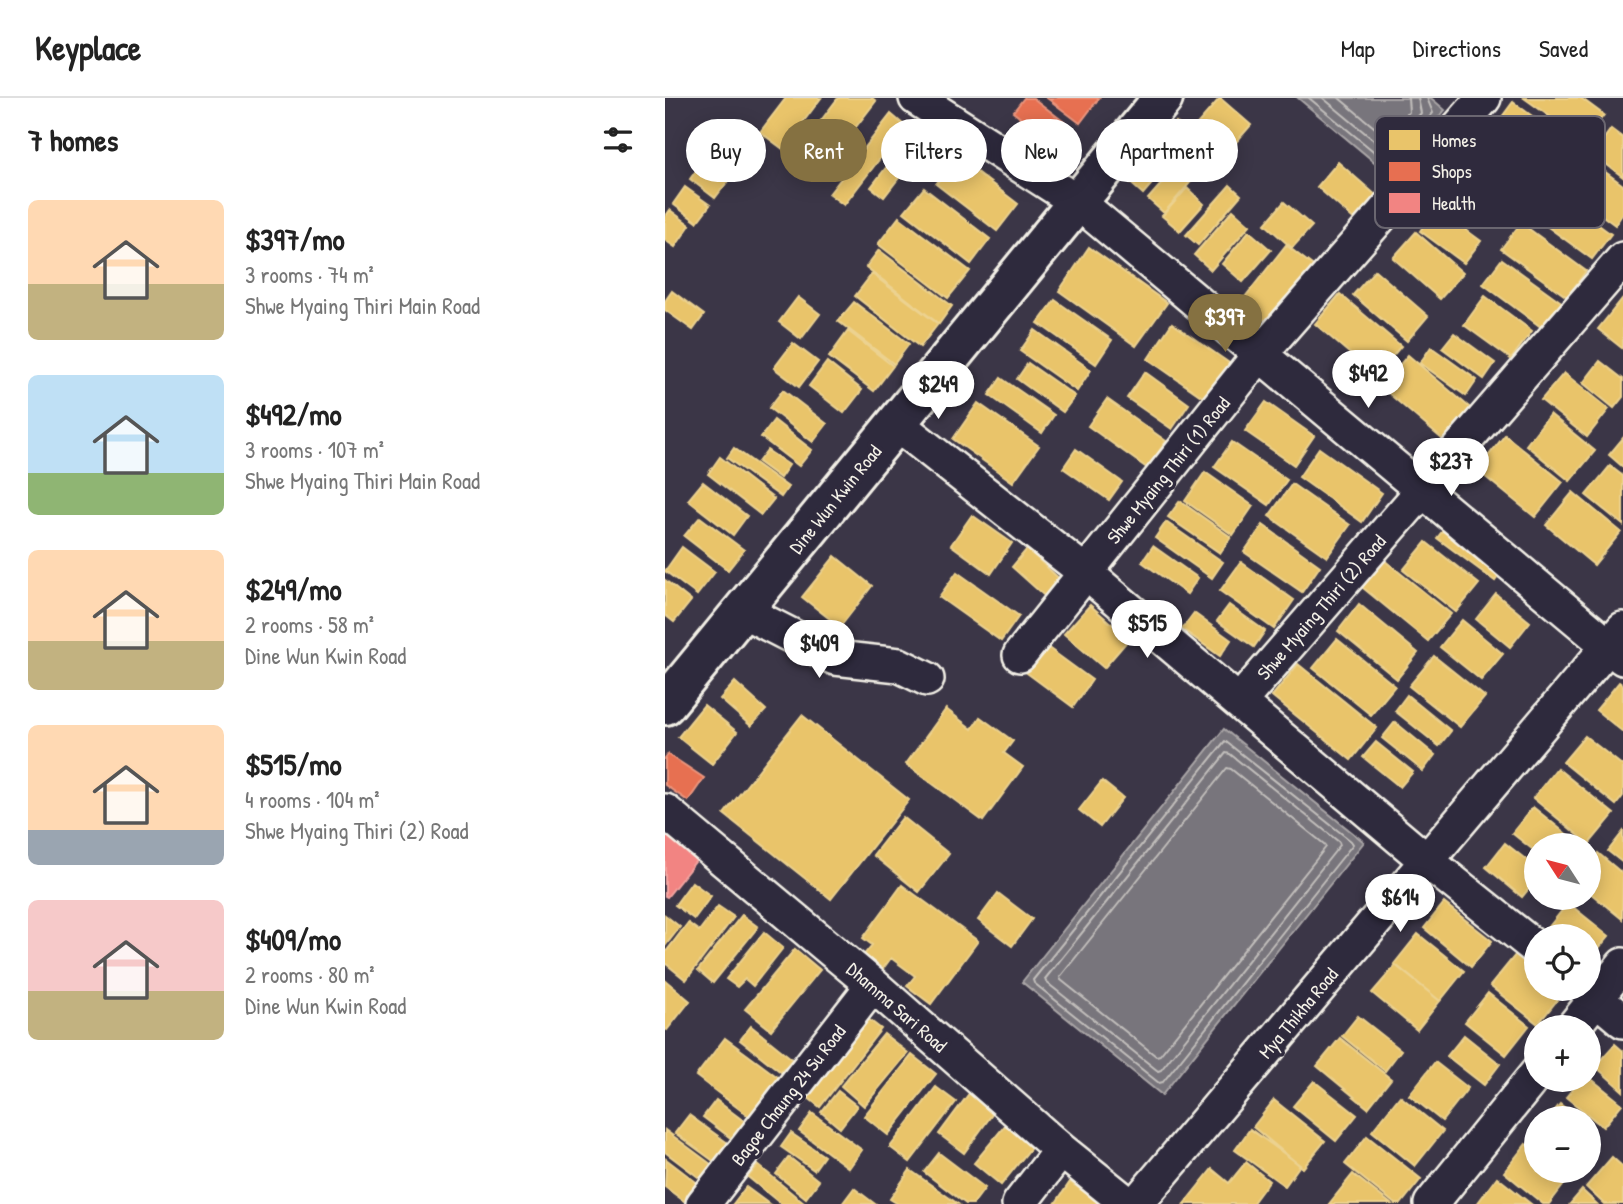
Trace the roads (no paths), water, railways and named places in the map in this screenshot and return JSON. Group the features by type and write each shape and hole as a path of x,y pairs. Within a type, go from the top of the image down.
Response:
{"street":[{"path":"916,98 1079,203 1422,490 1618,644"},
{"name":"Dine Wun Kwin Road","path":"665,705 1163,98"},
{"name":"Shwe Myaing Thiri (1) Road","path":"1468,116 1484,98"},
{"name":"Shwe Myaing Thiri (1) Road","path":"1020,655 1260,354 1375,223"},
{"name":"Shwe Myaing Thiri (2) Road","path":"1239,702 1623,258"},
{"path":"897,424 1086,573 1427,861 1524,939"},
{"path":"743,611 835,658 899,664 927,679"},
{"name":"Mya Thikha Road","path":"1136,1204 1427,861 1618,644"},
{"name":"Dhamma Sari Road","path":"665,811 873,985 1061,1150 1128,1204"},
{"path":"1601,984 1623,965"},
{"name":"Bagoe Chaung 24 Su Road","path":"703,1204 873,985"},
{"path":"1600,1001 1623,1021"},
{"path":"1431,1204 1524,1089"},
{"path":"1019,1204 1061,1150"}],"water":[{"path":"1298,98 1431,98 1445,110 1440,116 1375,116 1375,162"},
{"path":"1224,729 1364,842 1162,1095 1022,982"}]}
